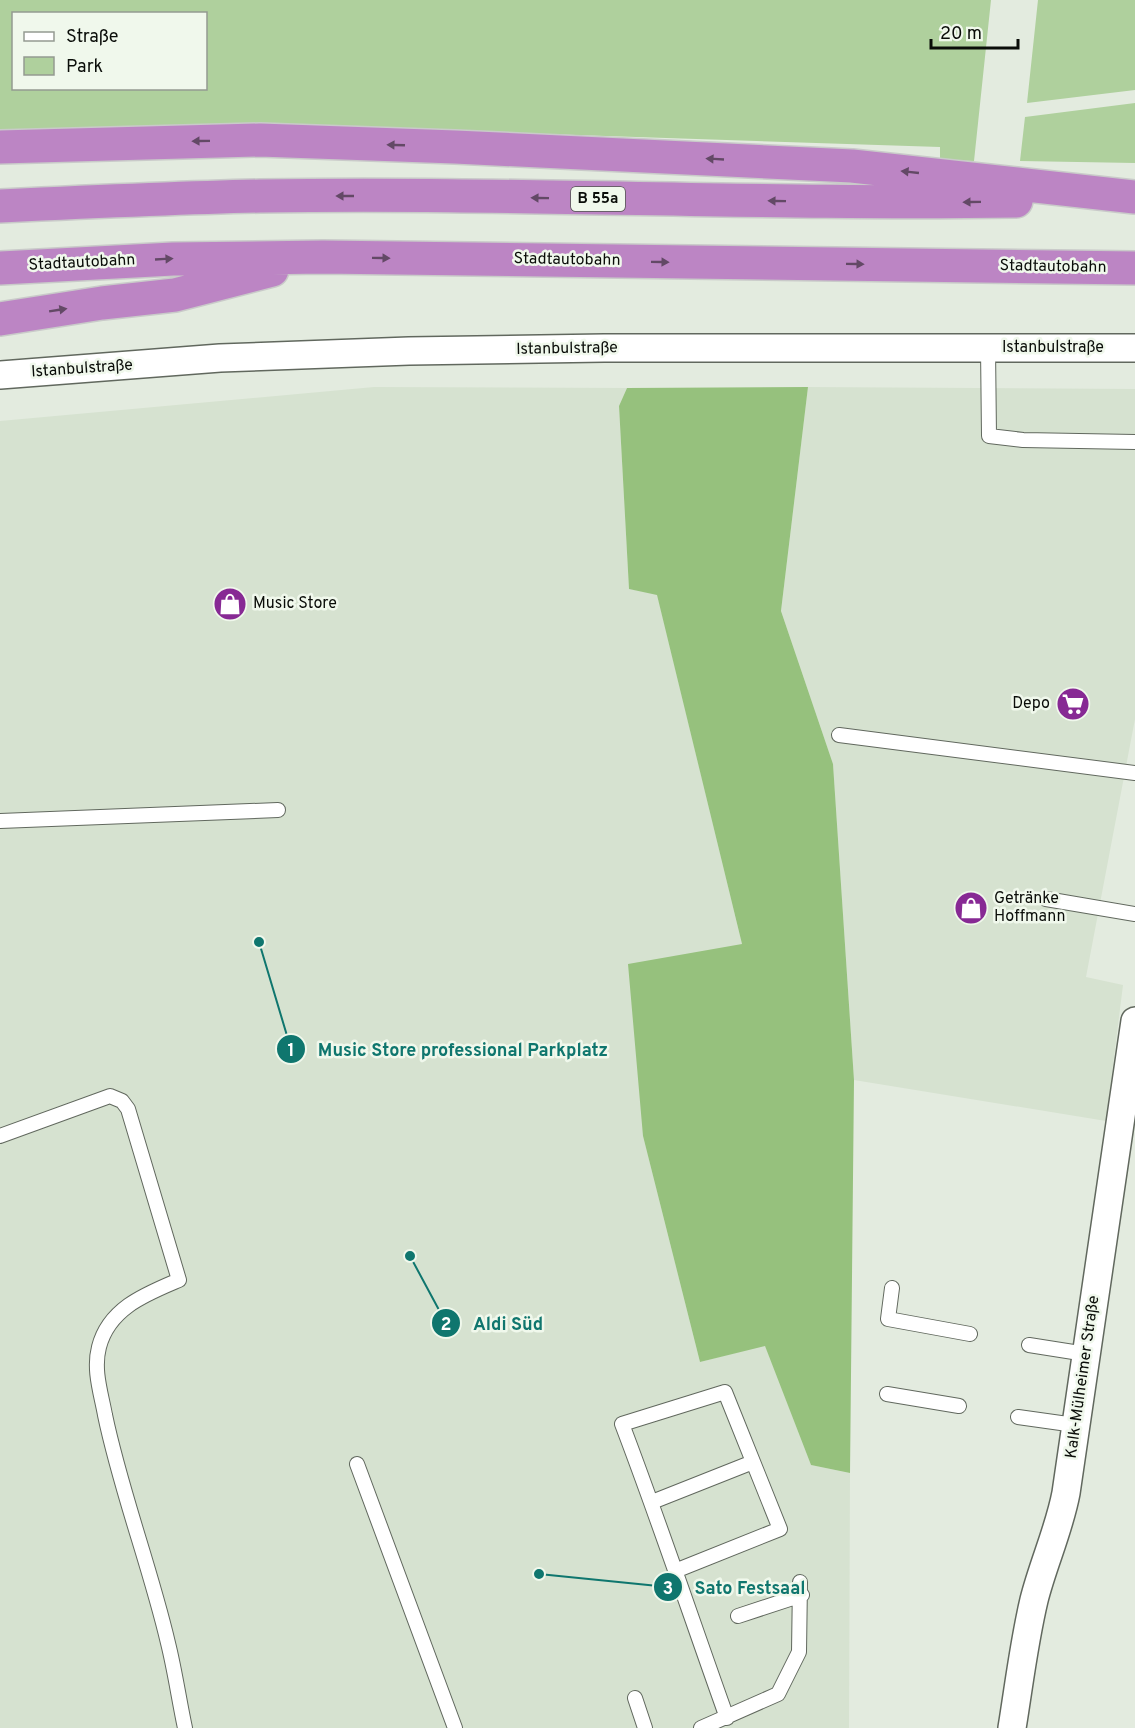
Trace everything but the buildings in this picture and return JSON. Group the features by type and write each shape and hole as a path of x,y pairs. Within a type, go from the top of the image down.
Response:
{"highway":[{"path":"0,147 260,140 455,147 852,166 1135,198"},
{"name":"B 55a","path":"0,206 260,196 452,196 910,203 1135,198"},
{"path":"0,319 102,303 175,295 322,257"},
{"name":"Stadtautobahn","path":"0,268 173,259 322,257 1135,268"}],"street":[{"name":"Istanbulstraße","path":"0,375 220,358 410,351 604,348 1135,348"},
{"name":"Kalk-Mülheimer Straße","path":"1012,1728 1028,1627 1040,1577 1061,1518 1135,1021"}],"lane":[{"path":"988,348 989,436 1023,440 1135,442"},
{"path":"839,735 1135,773"},
{"path":"0,821 278,810"},
{"path":"1046,899 1135,914"},
{"path":"0,1136 110,1096 122,1101 128,1109 179,1280 139,1298 124,1308 109,1325 99,1347 96,1370 110,1437 168,1642 185,1728"},
{"path":"892,1288 888,1319 970,1334"},
{"path":"1029,1345 1086,1354"},
{"path":"675,1571 780,1529 725,1392 622,1424 652,1502 675,1571 727,1718"},
{"path":"887,1394 959,1406"},
{"path":"1018,1417 1076,1425"},
{"path":"652,1502 753,1462"},
{"path":"357,1464 454,1728"},
{"path":"701,1728 778,1694 799,1652 801,1588 738,1616"},
{"path":"634,1698 645,1728"}],"shaded area":[{"path":"374,387 627,388 619,406 629,589 657,594 742,944 643,1136 700,1362 765,1345 811,1465 850,1473 849,1728 0,1728 0,421"},
{"path":"808,387 1135,389 1135,719 1086,977 1123,985 1106,1121 854,1080 833,764 781,611"}],"green space":[{"path":"0,0 991,0 974,161 940,160 940,147 273,125 0,131"},
{"path":"1038,0 1135,0 1135,90 1027,103"},
{"path":"1135,103 1135,163 1020,161 1025,117"},
{"path":"808,387 781,611 833,764 854,1080 850,1473 811,1465 765,1346 700,1362 643,1136 628,964 742,944 657,595 629,589 619,406 627,388"}],"place":[{"name":"Music Store","path":"230,604"},
{"name":"Depo","path":"1073,704"},
{"name":"Getränke Hoffmann","path":"971,908"},
{"name":"Music Store professional Parkplatz","path":"259,942"},
{"name":"Aldi Süd","path":"410,1256"},
{"name":"Sato Festsaal","path":"539,1574"}]}
